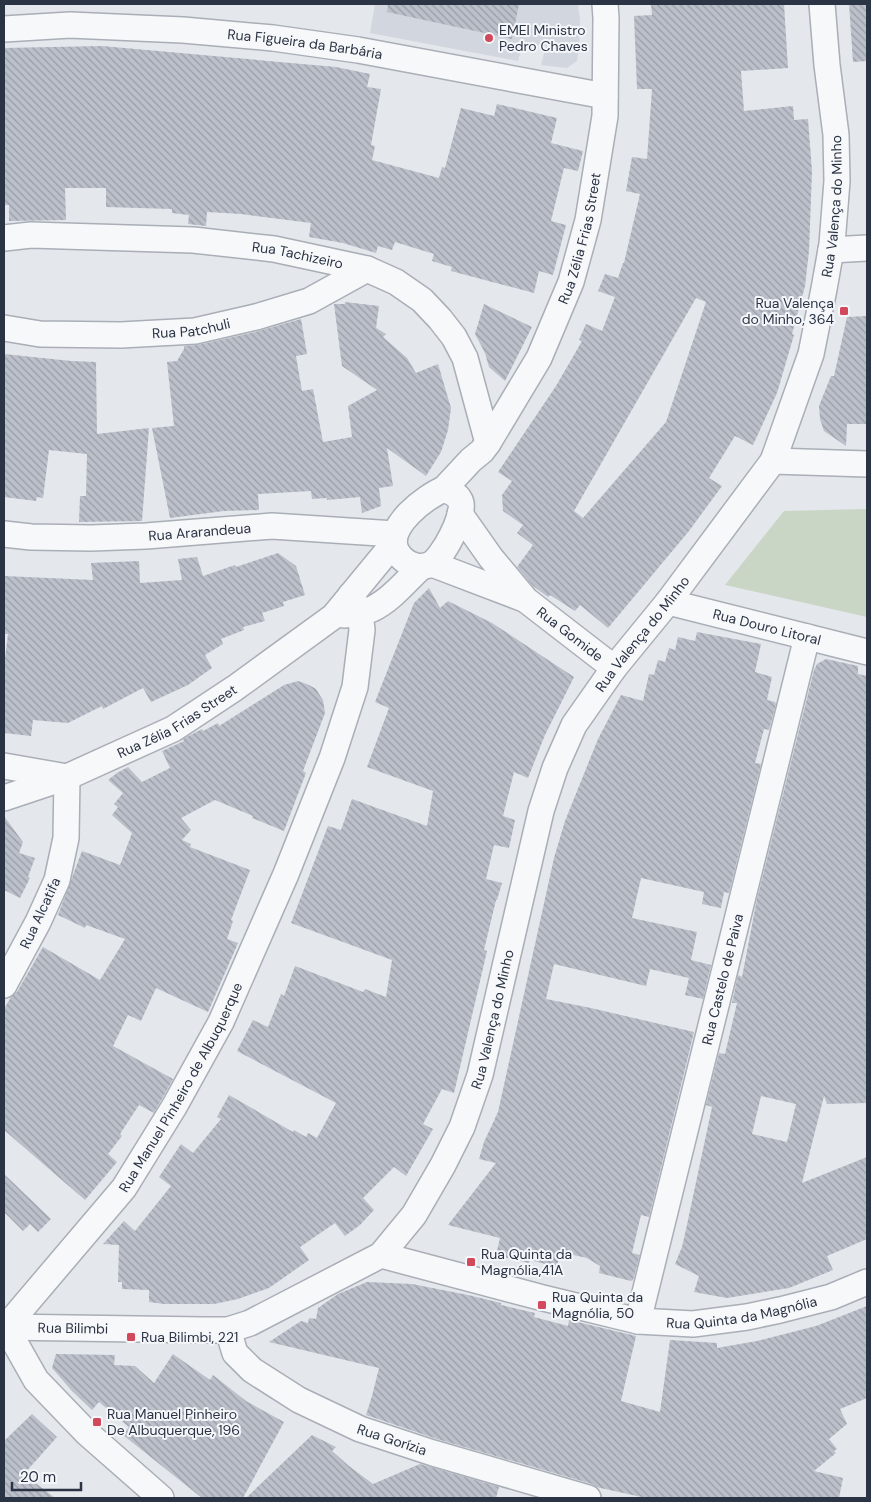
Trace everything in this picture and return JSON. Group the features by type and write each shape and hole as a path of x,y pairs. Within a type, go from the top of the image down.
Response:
{"street":[{"name":"Rua Zélia Frias Street","path":"455,502 471,460 485,447 538,358 571,282 588,220 604,116 605,4"},
{"name":"Rua Valença do Minho","path":"381,1255 414,1215 443,1165 462,1127 480,1075 541,810 555,768 574,726 614,668 668,602 773,461 811,354 831,250 838,181 836,135 827,66 822,4"},
{"name":"Rua Figueira da Barbária","path":"4,29 70,25 183,30 273,38 358,50 605,96"},
{"name":"Rua Tachizeiro","path":"4,238 31,235 193,240 274,249 367,269 396,282 422,300 454,337 465,358 485,447"},
{"path":"831,250 867,248"},
{"name":"Rua Patchuli","path":"4,328 40,334 121,335 195,331 256,317 309,301 367,269"},
{"path":"773,461 867,464"},
{"path":"427,498 455,502 457,524 444,550 426,565 411,564 404,560 398,553 394,539 405,519 427,498"},
{"name":"Rua Gomide","path":"455,502 491,558 526,600 614,668"},
{"name":"Rua Ararandeua","path":"4,534 31,537 91,538 272,526 394,539"},
{"name":"Rua Zélia Frias Street","path":"4,798 67,777 173,729 235,688 334,616 356,604 394,539"},
{"name":"Rua Zélia Frias Street","path":"356,604 373,608 426,565"},
{"name":"Rua Gomide","path":"426,565 526,600"},
{"name":"Rua Douro Litoral","path":"668,602 867,652"},
{"name":"Rua Manuel Pinheiro de Albuquerque","path":"5,1327 124,1188 174,1107 221,1022 286,874 332,758 355,687 362,630 356,604"},
{"name":"Rua Castelo de Paiva","path":"638,1320 808,637"},
{"path":"4,766 67,777"},
{"name":"Rua Alcatifa","path":"4,985 38,922 57,880 66,838 67,777"},
{"name":"Rua Bilimbi","path":"5,1327 228,1330 250,1323 381,1255"},
{"name":"Rua Quinta da Magnólia","path":"381,1255 543,1298 638,1320 693,1324 747,1317 780,1310 830,1297 867,1282"},
{"path":"5,1327 36,1380 87,1433 161,1498"},
{"name":"Rua Gorízia","path":"228,1330 235,1352 252,1370 300,1400 360,1429 556,1493 588,1498"}],"shaded area":[{"name":"EMEI Ministro Pedro Chaves","path":"375,4 578,4 580,19 577,61 567,68 541,65 546,46 523,43 518,61 370,33"}],"green space":[{"path":"867,509 867,617 725,585 784,511"}],"building":[{"path":"388,4 519,4 512,39 387,12"},
{"path":"651,4 784,4 788,68 741,71 744,111 793,106 794,120 808,119 812,171 809,251 805,286 792,334 794,335 777,393 753,445 735,436 709,478 722,486 689,531 608,628 580,605 575,611 550,595 548,597 533,586 517,567 533,545 517,533 523,525 503,511 502,495 512,481 498,472 556,386 582,341 579,340 586,324 602,331 615,297 598,291 605,274 618,278 624,263 640,194 626,191 632,157 647,159 652,89 637,89 634,16 652,15","holes":["696,298 706,302 666,422 583,518 574,511"]},
{"path":"849,4 867,4 867,61 853,62"},
{"path":"102,46 336,67 370,74 367,87 381,89 371,145 375,146 372,160 439,178 442,167 445,168 461,108 494,116 497,104 557,118 551,143 583,151 578,171 564,168 551,221 566,225 553,275 539,271 534,293 451,271 452,267 432,261 434,254 395,242 392,250 378,246 376,253 343,243 309,237 311,223 241,214 207,212 206,226 188,224 189,215 172,213 172,209 106,207 106,188 65,188 66,220 9,221 9,205 4,205 4,48"},
{"path":"345,302 379,306 376,328 386,334 383,337 407,358 416,373 438,364 451,408 448,430 441,452 426,476 387,448 393,486 379,488 381,506 362,513 360,497 327,500 327,498 312,499 311,491 258,494 259,510 224,511 170,518 152,428 174,426 167,362 177,361 184,346 198,345 259,331 301,319 307,354 296,356 302,391 313,389 323,442 352,437 348,406 377,390 342,366 334,304 345,304"},
{"path":"484,304 532,327 505,381 489,367 485,353 475,334"},
{"path":"867,316 867,424 847,424 846,446 824,431 820,419 819,406 831,376 834,376 847,317"},
{"path":"4,354 96,362 97,434 149,428 142,521 79,522 80,496 86,496 87,454 49,450 43,498 37,497 36,501 4,497"},
{"path":"278,553 296,566 305,595 283,602 284,606 262,613 265,621 243,627 244,630 221,639 223,644 205,655 212,668 188,685 151,702 143,688 103,709 102,706 68,723 33,720 31,736 4,733 4,666 8,634 4,634 4,576 93,580 91,563 139,561 140,583 182,580 178,559 197,557 203,576"},
{"path":"429,588 440,608 448,601 492,623 574,677 545,735 528,778 514,772 503,816 515,820 509,848 494,845 486,879 502,883 484,950 487,951 454,1093 442,1089 423,1124 433,1129 406,1176 394,1167 363,1198 374,1210 360,1225 345,1236 335,1223 300,1247 309,1260 269,1288 238,1299 214,1304 164,1304 149,1302 149,1290 122,1289 122,1282 118,1282 119,1245 103,1244 124,1221 135,1231 171,1186 159,1177 181,1144 193,1153 221,1119 217,1117 229,1095 293,1132 294,1130 306,1137 308,1133 317,1138 336,1103 237,1051 253,1020 268,1027 281,994 284,996 295,966 363,992 365,989 386,997 392,960 291,923 328,826 341,830 352,799 427,826 433,791 367,767 389,708 375,702 414,603"},
{"path":"697,632 761,644 755,672 772,677 767,700 776,704 769,730 764,729 755,763 761,764 729,893 724,892 721,908 702,904 704,892 641,878 632,918 697,932 691,960 711,965 703,999 685,995 689,978 650,969 646,986 554,964 546,999 694,1032 649,1217 641,1215 632,1253 640,1255 633,1280 599,1273 600,1266 587,1258 560,1252 557,1267 530,1260 529,1263 496,1255 500,1238 448,1225 496,1163 479,1159 484,1142 498,1112 554,858 565,821 598,739 621,695 643,701 649,674 654,675 658,660 665,662 669,648 675,650 678,637 695,641"},
{"path":"826,659 858,666 858,674 867,676 867,1103 827,1104 824,1096 802,1183 867,1157 867,1239 827,1256 833,1270 789,1288 727,1298 694,1292 699,1276 675,1264 682,1247 712,1107 706,1105 719,1053 725,1054 737,1003 732,1003 738,975 742,977 757,899 817,664","holes":["761,1096 796,1104 787,1142 752,1134"]},
{"path":"298,681 316,689 323,700 325,713 303,771 306,773 284,831 215,800 181,818 191,830 182,840 191,844 190,847 250,870 231,920 233,921 227,939 238,943 208,1012 156,988 141,1021 128,1015 113,1046 173,1079 154,1113 139,1105 120,1134 122,1136 108,1154 117,1162 85,1200 4,1130 4,1009 11,997 17,992 43,947 100,980 125,939 86,925 85,928 58,915 82,851 120,865 132,833 112,815 118,807 114,804 123,793 108,780 128,767 142,782 170,768 162,751 184,741 183,739 202,729 203,731 218,723 219,726 284,685"},
{"path":"4,816 23,842 19,853 35,858 28,877 30,878 20,898 4,890"},
{"path":"4,1174 51,1219 38,1232 30,1224 23,1231 4,1212"},
{"path":"367,1282 412,1284 468,1295 535,1313 534,1317 568,1326 569,1320 636,1336 621,1401 660,1412 670,1340 717,1343 717,1348 757,1341 816,1326 867,1306 867,1398 840,1409 847,1424 829,1439 837,1449 834,1451 836,1453 814,1471 843,1478 839,1498 646,1498 596,1487 592,1484 437,1439 366,1415 379,1368 269,1342 301,1321 308,1323 309,1318 316,1319 318,1308 338,1294"},
{"path":"56,1354 115,1355 114,1365 135,1366 154,1383 173,1354 210,1380 213,1375 246,1401 284,1422 243,1498 202,1498 123,1435 129,1427 99,1402 92,1410 72,1391 52,1368"},
{"path":"32,1414 57,1437 24,1474 55,1498 4,1498 4,1441"},
{"path":"312,1435 336,1447 332,1451 373,1484 420,1464 499,1487 496,1498 246,1498"}],"place":[{"name":"EMEI Ministro Pedro Chaves","path":"489,38"},
{"name":"Rua Valença do Minho, 364","path":"844,311"},
{"name":"Rua Quinta da Magnólia,41A","path":"471,1262"},
{"name":"Rua Quinta da Magnólia, 50","path":"542,1305"},
{"name":"Rua Bilimbi, 221","path":"131,1337"},
{"name":"Rua Manuel Pinheiro De Albuquerque, 196","path":"97,1422"}]}
